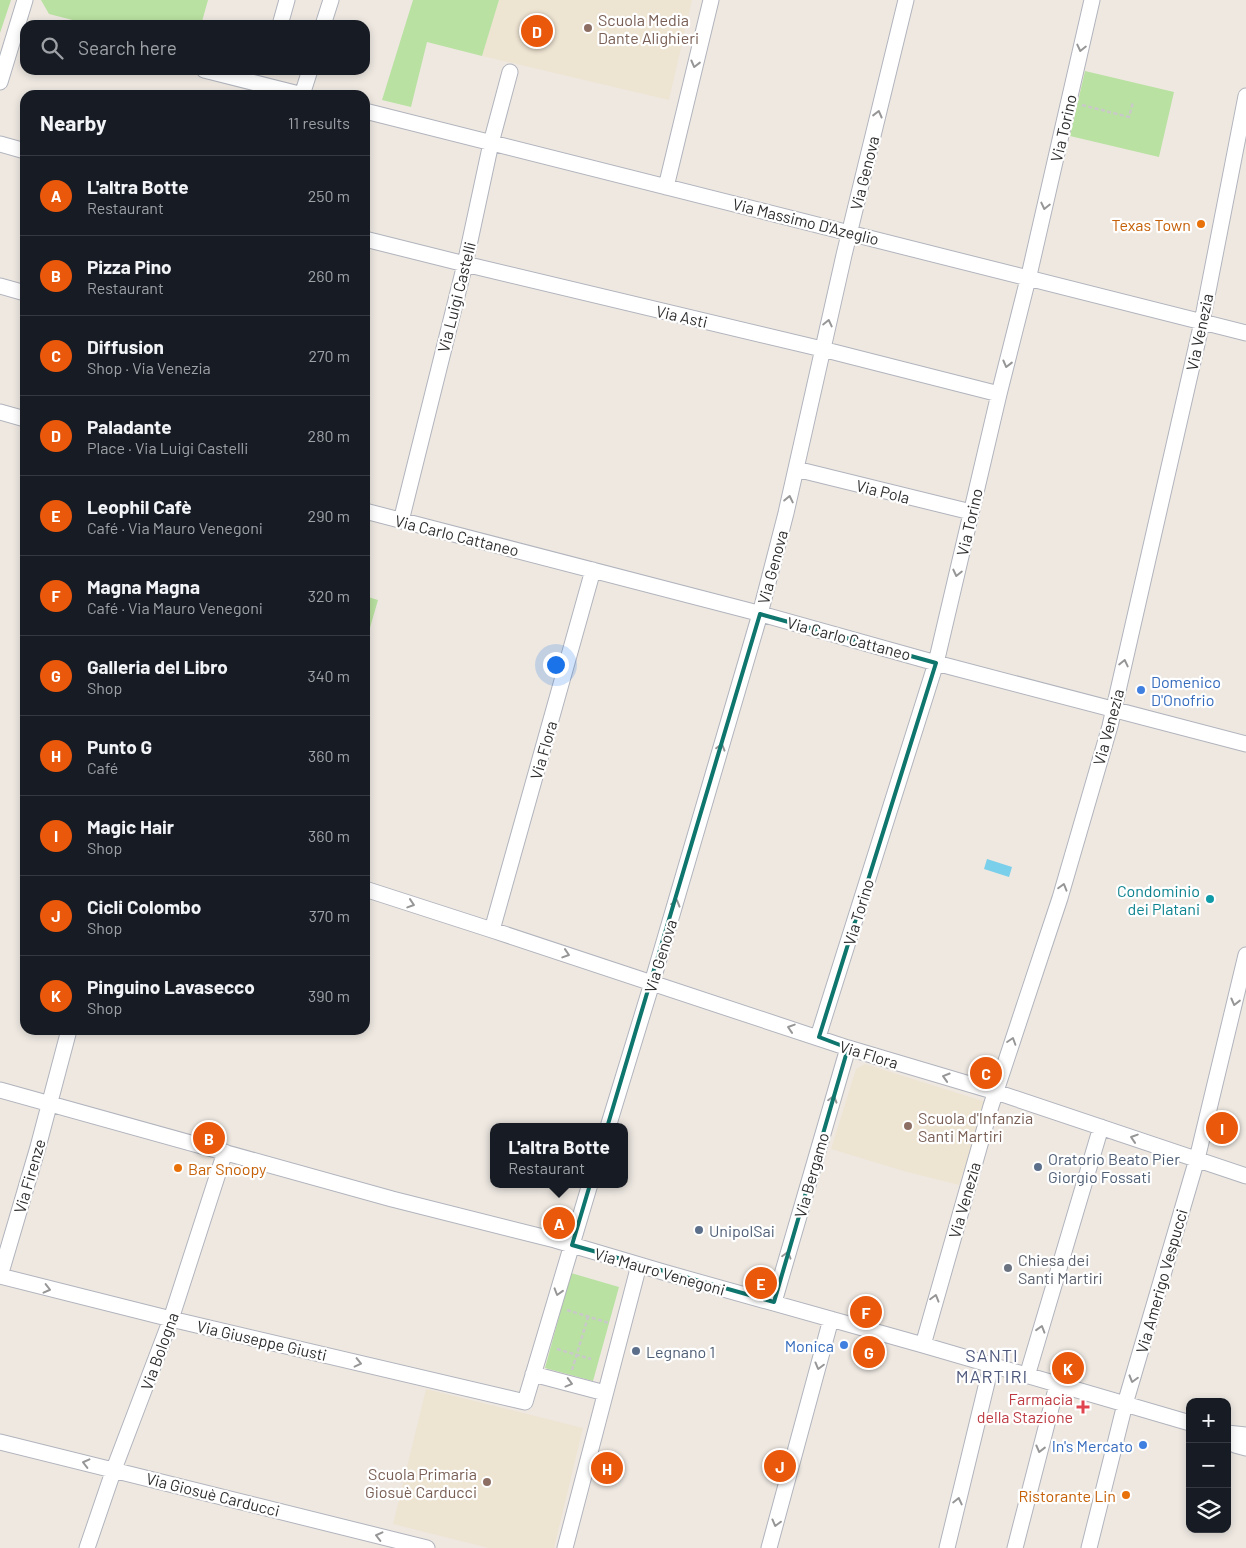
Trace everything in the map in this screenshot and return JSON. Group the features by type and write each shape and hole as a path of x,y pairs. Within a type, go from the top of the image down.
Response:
{"street":[{"path":"23,20 25,0"},
{"path":"282,20 288,0"},
{"path":"325,20 331,0"},
{"path":"666,187 711,0"},
{"name":"Via Genova","path":"609,1123 760,614 786,513 849,232 906,0"},
{"name":"Via Torino","path":"818,1037 936,662 999,394 1029,278 1092,0"},
{"path":"0,82 20,32"},
{"name":"Via Luigi Castelli","path":"400,521 465,264 510,72"},
{"path":"246,75 263,77 292,90"},
{"path":"304,90 309,75"},
{"name":"Via Venezia","path":"923,1345 924,1334 996,1092 1060,898 1114,709 1202,322 1246,96"},
{"name":"Via Massimo D'Azeglio","path":"370,112 1246,333"},
{"path":"0,144 20,150"},
{"name":"Via Asti","path":"370,240 822,349 999,394"},
{"path":"0,286 20,292"},
{"path":"0,412 20,418"},
{"name":"Via Pola","path":"796,469 971,512"},
{"name":"Via Carlo Cattaneo","path":"370,512 1246,744"},
{"name":"Via Flora","path":"492,930 593,570"},
{"name":"Via Flora","path":"370,891 848,1048 996,1092 1246,1176"},
{"name":"Via Amerigo Vespucci","path":"1089,1548 1125,1404 1197,1159 1246,955"},
{"name":"Via Firenze","path":"0,1276 68,1035"},
{"name":"Via Bergamo","path":"774,1302 848,1048"},
{"name":"Via Mauro Venegoni","path":"0,1090 392,1199 572,1245 1186,1422"},
{"path":"1027,1376 1101,1127"},
{"name":"Via Bologna","path":"88,1548 114,1469 171,1319 225,1152"},
{"path":"589,1188 533,1374 604,1393"},
{"path":"565,1548 639,1265"},
{"name":"Via Giuseppe Giusti","path":"0,1276 171,1319 525,1402 533,1374"},
{"path":"769,1548 831,1319"},
{"path":"947,1548 991,1366"},
{"path":"1015,1548 1057,1385"},
{"path":"1231,1434 1246,1435"},
{"path":"1231,1439 1235,1445 1246,1448"},
{"name":"Via Giosuè Carducci","path":"0,1442 427,1548"}],"path":[{"path":"1069,102 1129,117 1133,102"},
{"path":"553,1306 622,1326"},
{"path":"568,1383 588,1317"},
{"path":"557,1349 591,1359"}],"highlighted area":[{"path":"760,614 936,663 819,1037 848,1048 774,1302 572,1245"}],"shaded area":[{"name":"Scuola Media Dante Alighieri","path":"499,0 692,0 669,100 482,56"},
{"name":"Scuola d'Infanzia Santi Martiri","path":"865,1064 986,1102 959,1185 907,1172 831,1149 856,1069"},
{"name":"Scuola Primaria Giosuè Carducci","path":"426,1389 583,1428 554,1548 489,1548 393,1524"}],"green space":[{"path":"0,0 11,0 0,33"},
{"path":"41,0 208,0 202,20 72,20 49,14"},
{"path":"413,0 499,0 482,56 427,42 411,107 382,100"},
{"path":"1085,71 1174,92 1159,157 1070,136"},
{"path":"370,598 378,600 370,628"},
{"path":"571,1273 619,1287 593,1381 545,1368"}],"water":[{"path":"987,859 1012,867 1009,877 984,869"}],"place":[{"name":"Scuola Media Dante Alighieri","path":"588,28"},
{"name":"Paladante","path":"537,31"},
{"name":"Texas Town","path":"1201,224"},
{"name":"Domenico D'Onofrio","path":"1141,690"},
{"name":"Condominio dei Platani","path":"1210,899"},
{"name":"Diffusion","path":"986,1073"},
{"name":"Scuola d'Infanzia Santi Martiri","path":"908,1126"},
{"name":"Magic Hair","path":"1222,1128"},
{"name":"Pizza Pino","path":"209,1138"},
{"name":"Oratorio Beato Pier Giorgio Fossati","path":"1038,1167"},
{"name":"Bar Snoopy","path":"178,1168"},
{"name":"L'altra Botte","path":"559,1223"},
{"name":"UnipolSai","path":"699,1230"},
{"name":"Chiesa dei Santi Martiri","path":"1008,1268"},
{"name":"Leophil Cafè","path":"761,1283"},
{"name":"Magna Magna","path":"866,1312"},
{"name":"Monica","path":"844,1345"},
{"name":"Legnano 1","path":"636,1351"},
{"name":"Galleria del Libro","path":"869,1352"},
{"name":"Pinguino Lavasecco","path":"1068,1368"},
{"name":"Farmacia della Stazione","path":"1083,1407"},
{"name":"In's Mercato","path":"1143,1445"},
{"name":"Cicli Colombo","path":"780,1466"},
{"name":"Punto G","path":"607,1468"},
{"name":"Scuola Primaria Giosuè Carducci","path":"487,1482"},
{"name":"Ristorante Lin","path":"1126,1495"}],"district":[{"name":"SANTI MARTIRI","path":"992,1365"}]}
